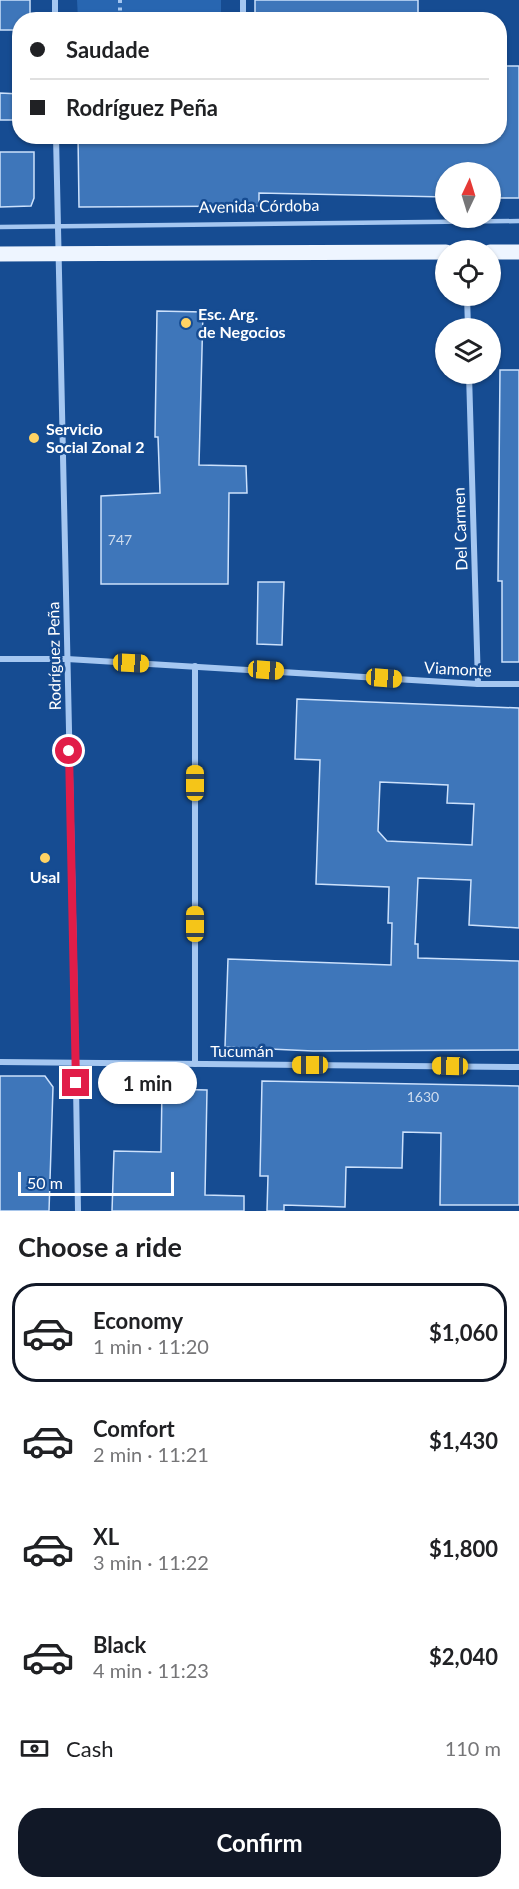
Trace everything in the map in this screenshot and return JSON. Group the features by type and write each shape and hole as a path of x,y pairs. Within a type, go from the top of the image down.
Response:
{"main road":[{"path":"0,254 435,252"},
{"path":"501,252 519,252"}],"street":[{"name":"Rodríguez Peña","path":"56,144 78,1211"},
{"name":"Del Carmen","path":"470,384 478,684"},
{"name":"Viamonte","path":"0,659 67,659 478,684 519,684"},
{"path":"195,666 195,1064"},
{"name":"Tucumán","path":"0,1062 519,1067"}],"lane":[{"name":"Avenida Córdoba","path":"0,226 519,220"}],"shaded area":[{"path":"77,0 221,0 221,12 78,12"}],"building":[{"path":"0,0 30,0 30,12 12,12 12,30 0,30"},
{"path":"255,0 418,0 418,12 255,12"},
{"path":"507,66 519,66 519,198 501,198 501,162 435,162 435,197 259,193 259,206 79,207 78,144 507,144"},
{"path":"0,93 12,94 12,120 0,120"},
{"path":"0,152 34,152 34,198 31,206 0,207"},
{"path":"157,311 203,312 199,465 246,466 247,493 229,493 228,584 101,584 101,496 160,493 158,437 155,437"},
{"path":"501,370 519,370 519,662 502,662 502,581 498,581"},
{"path":"258,582 284,582 282,645 257,644"},
{"path":"297,699 519,708 519,928 469,925 471,880 418,878 415,944 418,944 418,958 519,961 519,1050 313,1051 225,1047 228,959 391,965 392,923 388,923 389,887 316,884 320,760 295,759","holes":["380,782 448,785 447,803 474,804 472,845 387,841 378,831"]},
{"path":"0,1076 45,1076 53,1087 49,1211 0,1211"},
{"path":"262,1081 519,1086 519,1205 440,1205 441,1133 403,1132 402,1168 346,1167 345,1207 284,1205 284,1211 267,1211 268,1176 260,1176"},
{"path":"162,1089 207,1090 205,1195 244,1196 244,1211 112,1211 114,1151 161,1152"}],"place":[{"name":"Esc. Arg. de Negocios","path":"186,323"},
{"name":"Servicio Social Zonal 2","path":"34,438"},
{"name":"Usal","path":"45,858"}],"route":[{"path":"69,751 76,1083"}]}
